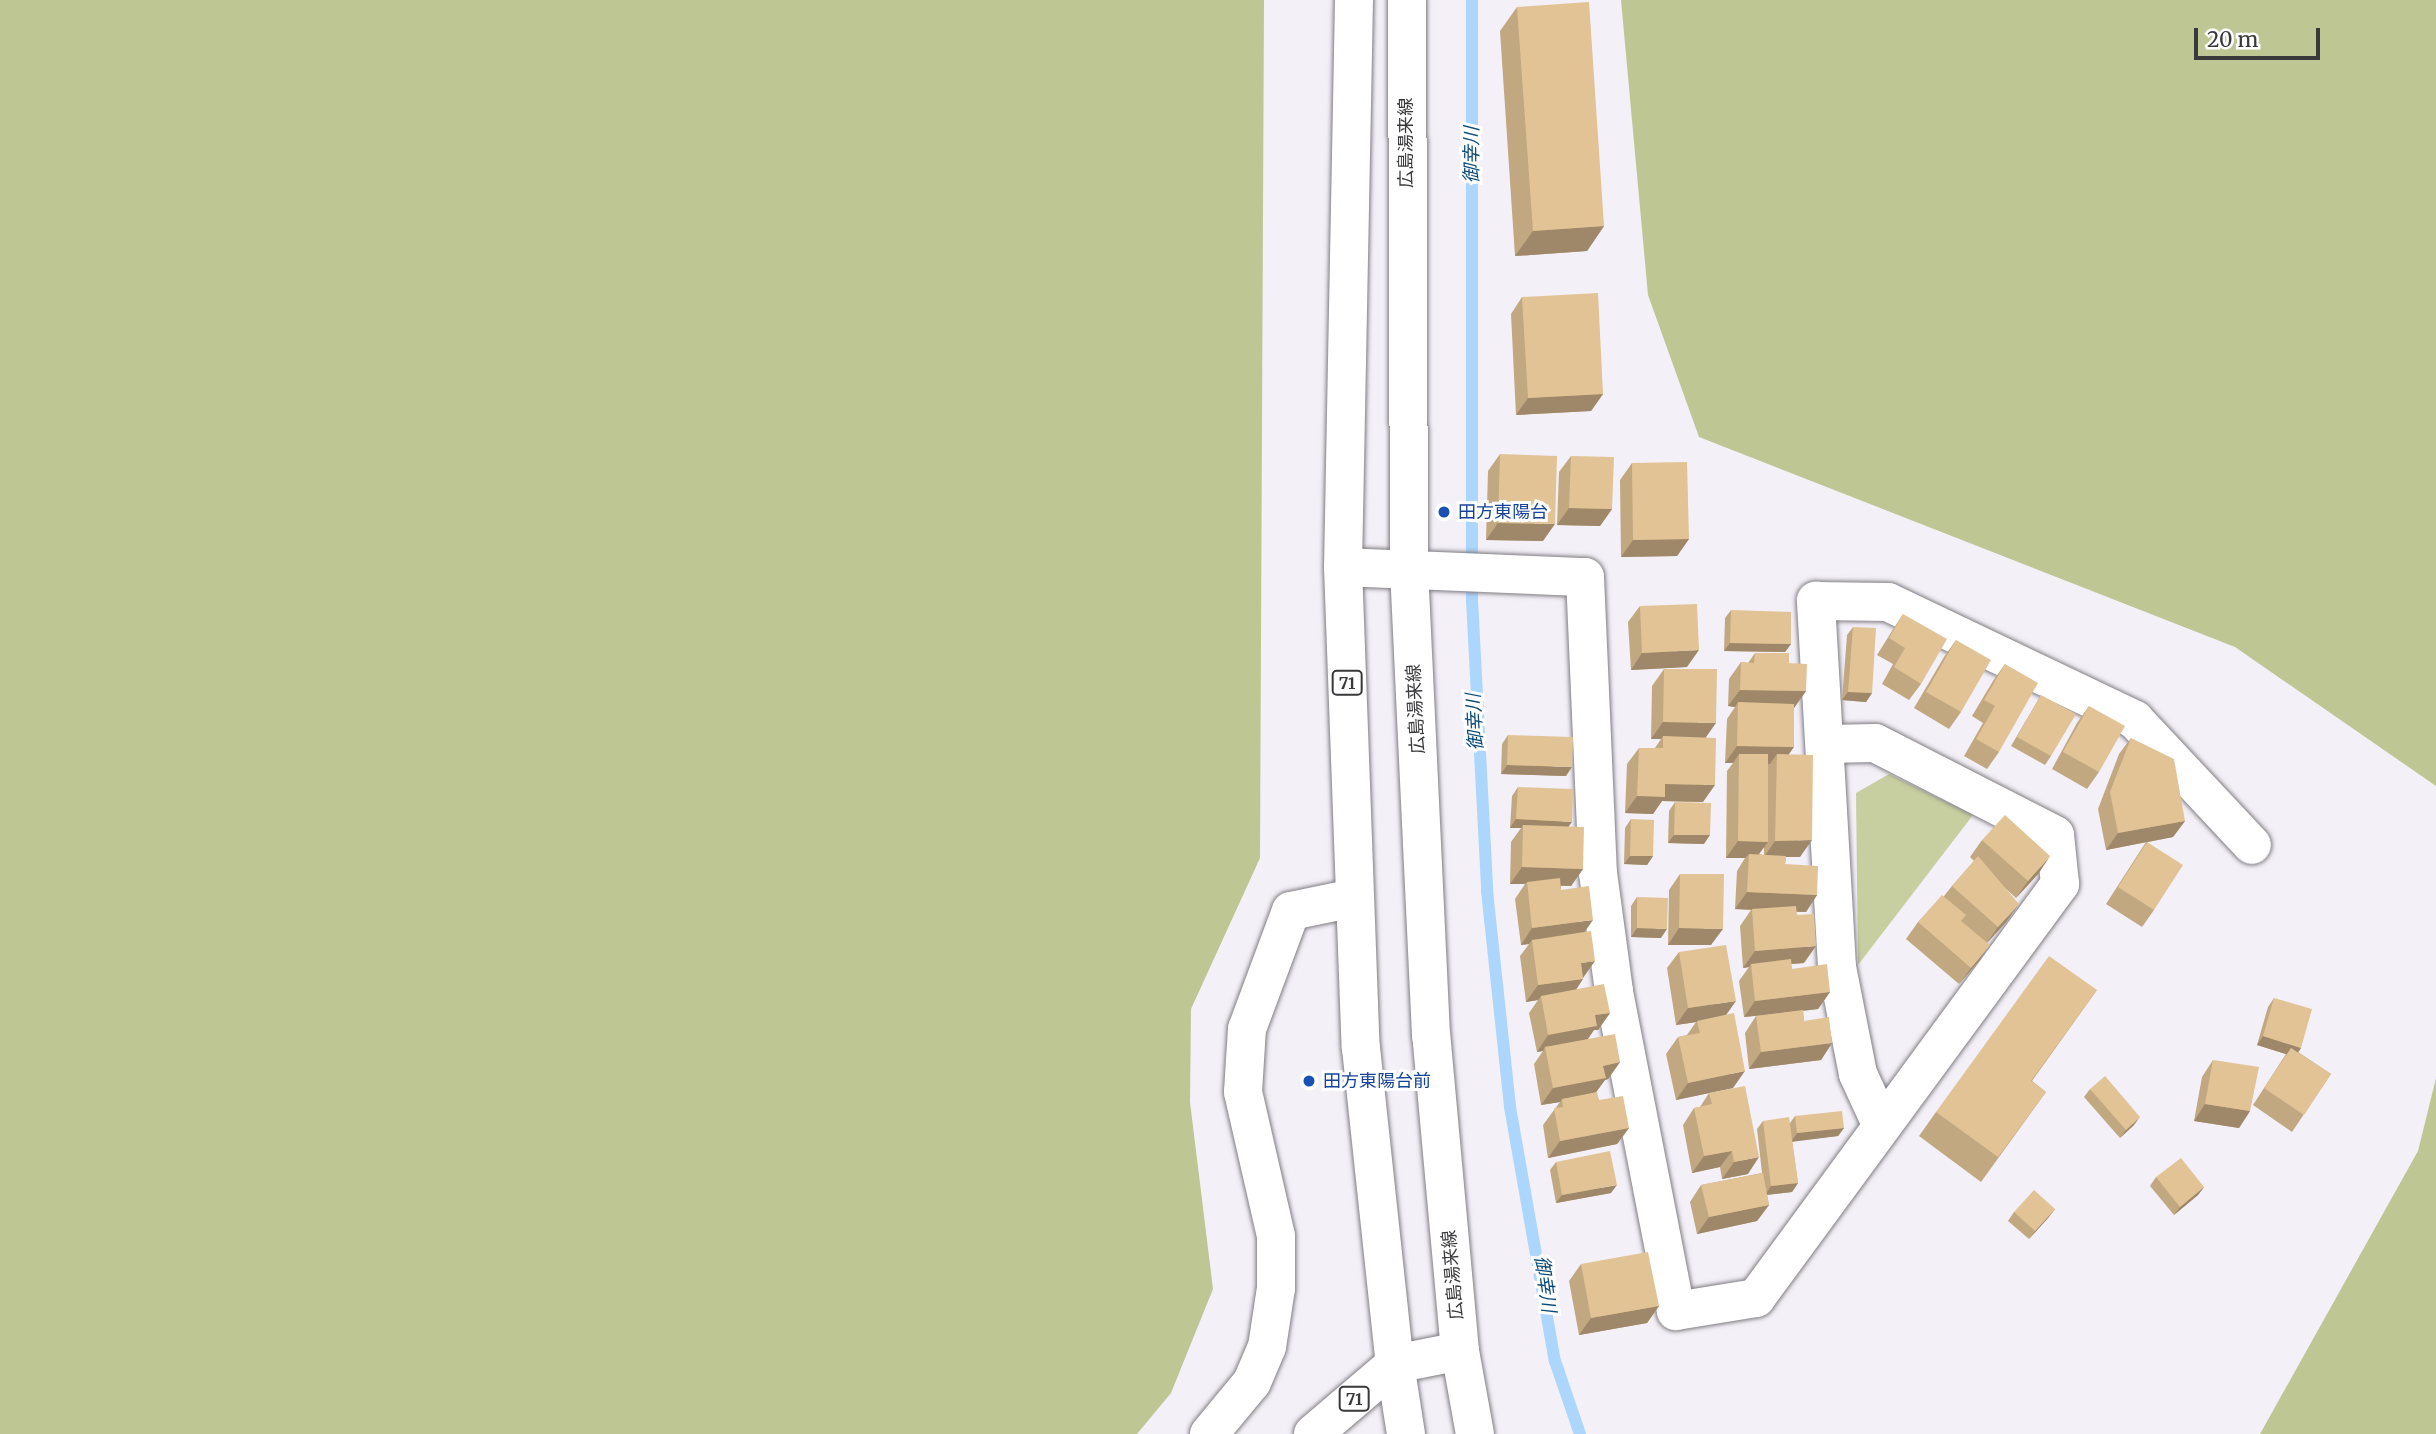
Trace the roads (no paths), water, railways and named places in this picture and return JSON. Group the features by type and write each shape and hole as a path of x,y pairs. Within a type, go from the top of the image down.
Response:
{"street":[{"name":"71","path":"1354,0 1343,567 1361,1048 1395,1364"},
{"name":"広島湯来線","path":"1407,0 1409,567 1431,1035 1460,1351 1475,1434"},
{"path":"1343,567 1409,567 1585,577 1598,873 1614,992 1676,1311 1756,1298 1881,1124 2060,884 2054,835 1875,743 1826,744"},
{"path":"1881,1124 1858,1074 1837,967 1816,601 1888,602 2135,720 2252,845"},
{"path":"1209,1434 1252,1382 1268,1347 1276,1288 1276,1236 1243,1092 1247,1029 1292,911 1354,898"},
{"name":"71","path":"1313,1434 1395,1364 1460,1351"},
{"path":"1395,1364 1406,1434"}],"waterway":[{"name":"御幸川","path":"1472,0 1472,600 1487,891 1510,1107 1555,1361 1580,1434"}],"place":[{"name":"田方東陽台","path":"1444,512"},
{"name":"田方東陽台前","path":"1309,1081"}]}
